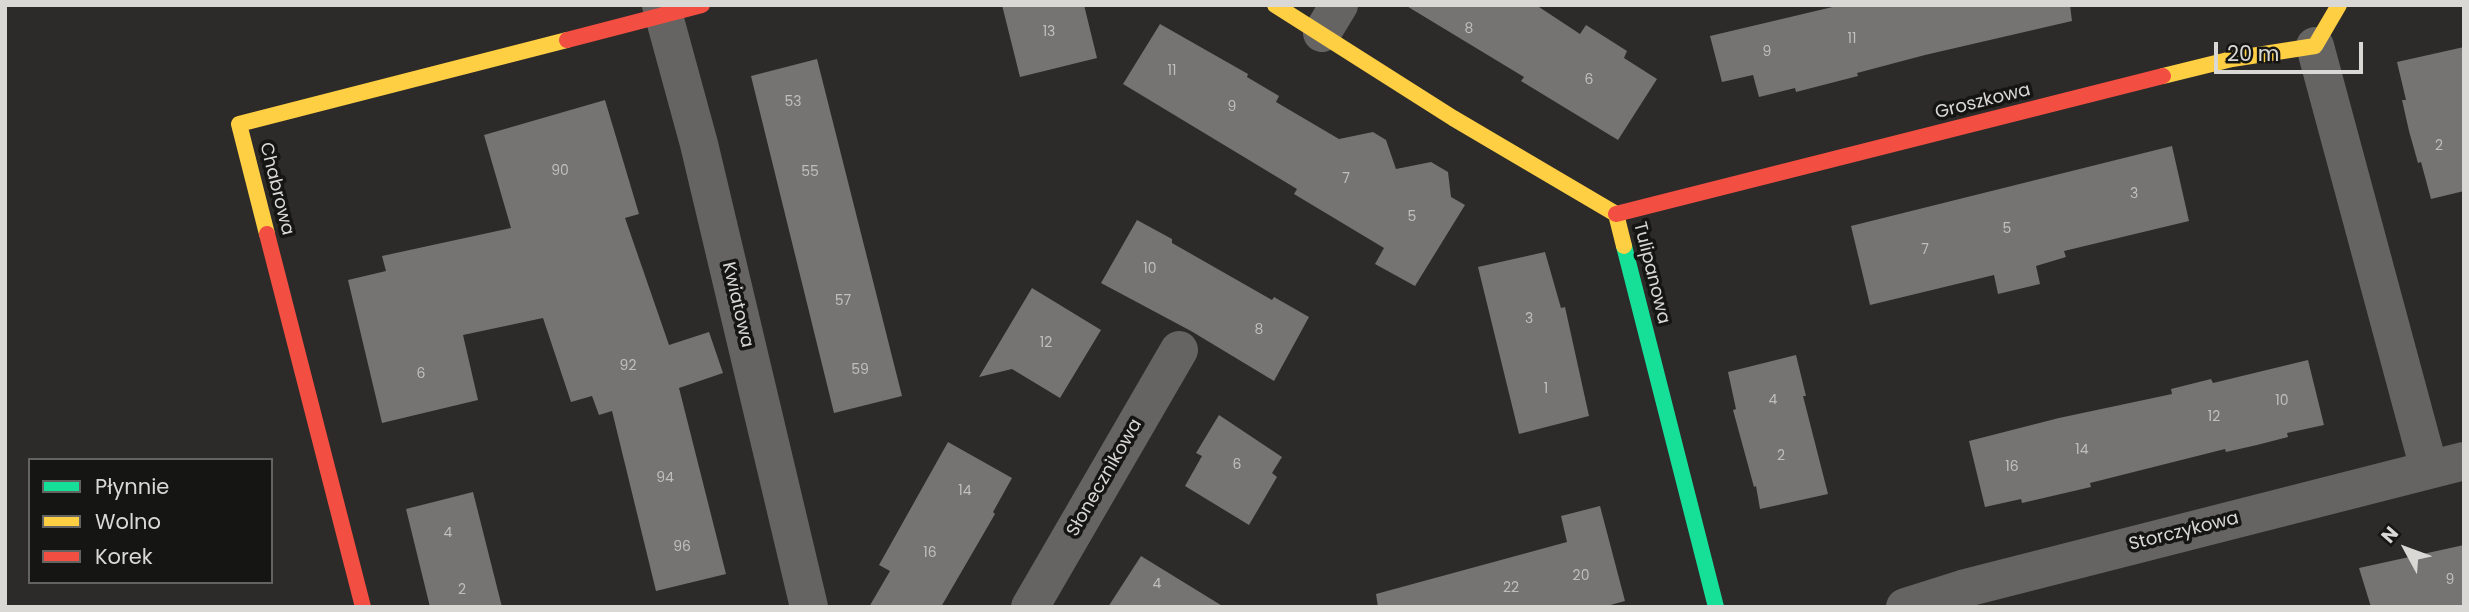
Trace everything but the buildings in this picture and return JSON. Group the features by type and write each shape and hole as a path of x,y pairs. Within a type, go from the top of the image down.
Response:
{"street":[{"path":"662,10 702,5"},
{"name":"Tulipanowa","path":"1275,5 1330,19 1453,118 1616,214 1716,607"},
{"path":"2339,5 2315,46 2446,465"},
{"name":"Chabrowa","path":"363,607 239,124 662,10"},
{"name":"Kwiatowa","path":"662,10 699,144 809,607"},
{"name":"Groszkowa","path":"1616,214 2232,59 2315,46"},
{"name":"Słonecznikowa","path":"1030,607 1180,350"},
{"name":"Storczykowa","path":"1905,607 1962,589 2446,465"}],"traffic: fast":[{"path":"1624,246 1716,607"}],"traffic: slow":[{"path":"1275,5 1453,118 1616,214 1624,246"},
{"path":"2163,76 2232,59 2315,46 2339,5"},
{"path":"267,234 239,124 567,40"}],"traffic: jam":[{"path":"567,40 702,5"},
{"path":"1616,214 2163,76"},
{"path":"267,234 363,607"}]}
